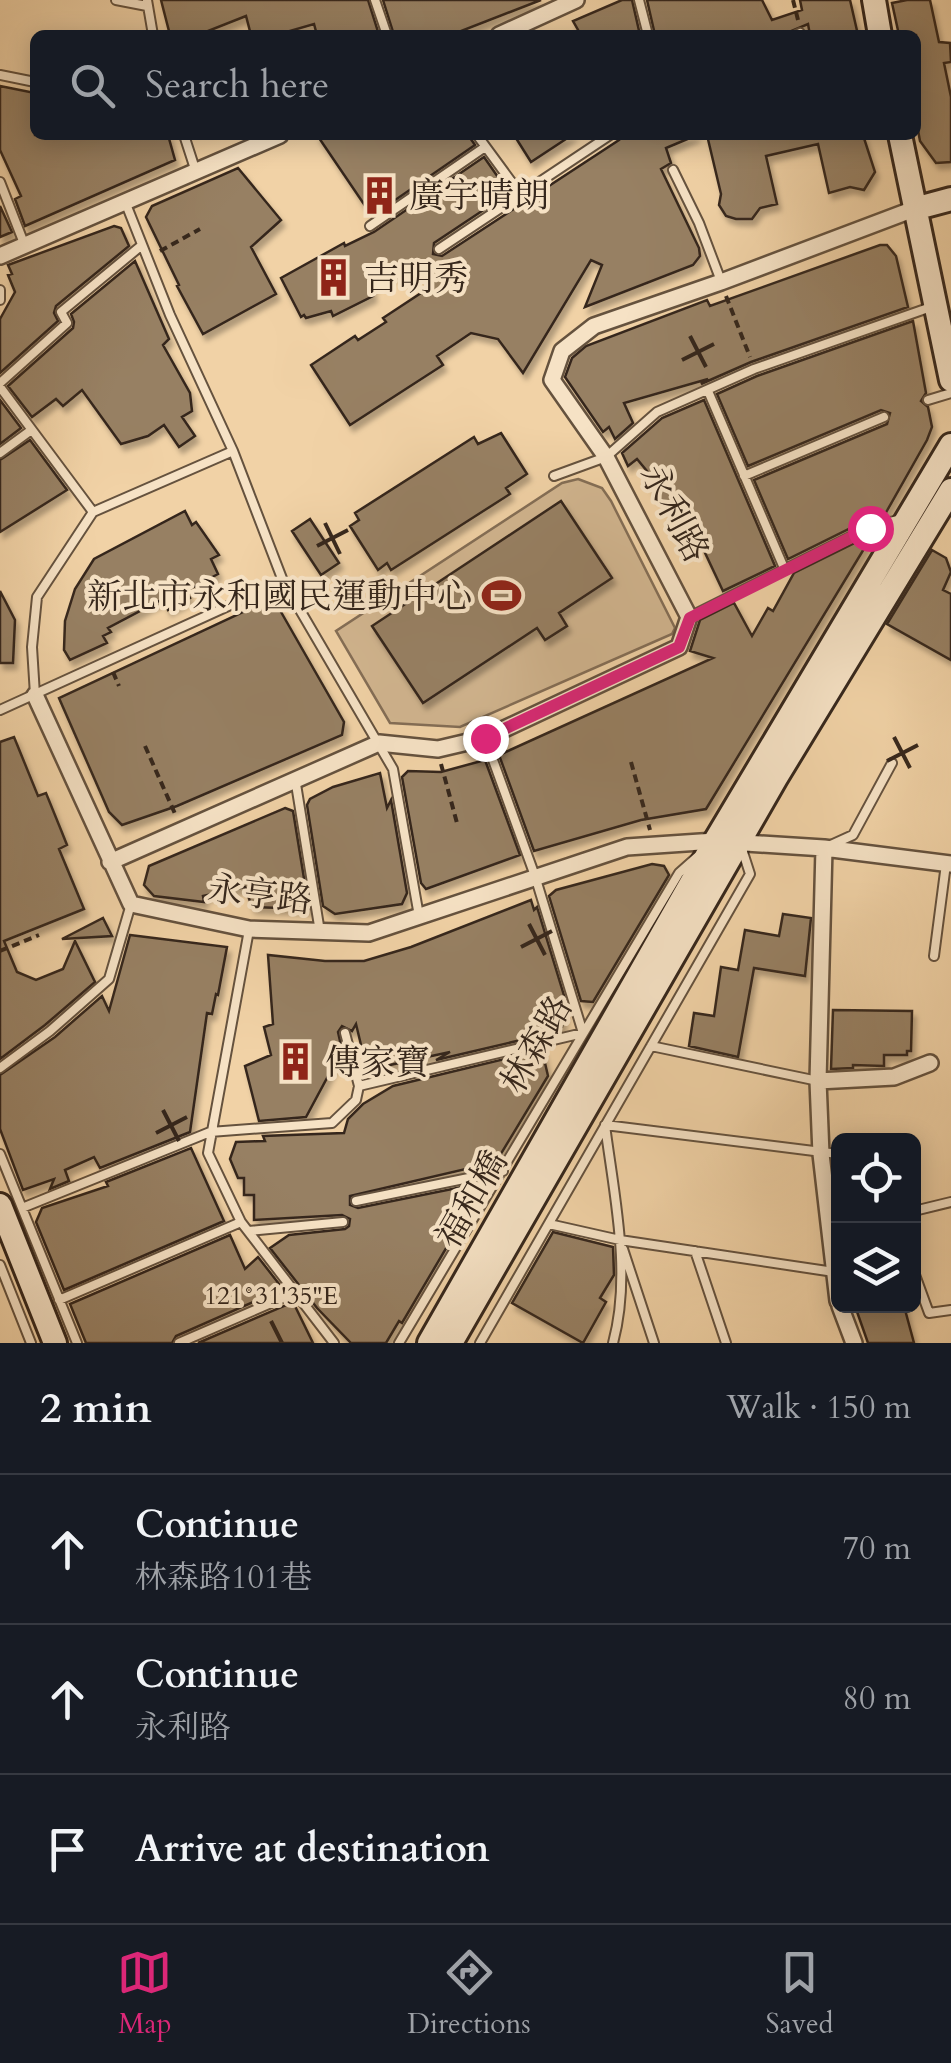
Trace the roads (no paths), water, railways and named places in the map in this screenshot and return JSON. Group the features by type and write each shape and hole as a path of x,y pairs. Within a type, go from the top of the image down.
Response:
{"street":[{"path":"510,30 576,0"},
{"path":"874,0 879,30"},
{"path":"0,256 269,140"},
{"path":"901,140 951,380"},
{"name":"永利路","path":"110,862 380,744 438,750 485,738 679,647 690,618 606,457 552,380 562,350 594,326 951,199"},
{"name":"林森路","path":"583,1093 715,841 951,445"},
{"path":"583,1093 740,842 951,490"},
{"path":"35,696 131,904"},
{"name":"永亨路","path":"131,904 250,929 368,933 627,848 740,842 949,864"},
{"path":"824,848 818,1081 830,1154 832,1223"},
{"path":"818,1081 894,1077 930,1064"},
{"name":"福和橋","path":"429,1343 583,1093"},
{"name":"福和橋","path":"450,1343 583,1093"},
{"path":"11,1206 56,1343"},
{"path":"843,1313 854,1343"}],"lane":[{"path":"116,0 147,3 152,30"},
{"path":"375,0 385,30"},
{"path":"639,0 647,30"},
{"path":"0,74 30,81"},
{"path":"186,140 196,172"},
{"path":"480,140 521,195"},
{"path":"439,249 603,140"},
{"path":"370,226 485,147"},
{"path":"673,170 699,222 721,282"},
{"path":"0,182 25,246"},
{"path":"126,204 146,258 232,450 283,581 393,769 419,917"},
{"path":"93,512 0,385 66,323 61,312 142,245"},
{"path":"0,290 0,300"},
{"path":"554,476 606,457 657,412 754,369 935,305"},
{"path":"708,391 784,568"},
{"path":"928,400 951,393"},
{"path":"744,476 884,418"},
{"path":"0,453 30,430"},
{"path":"35,696 32,648 37,597 93,512 232,450"},
{"path":"690,618 870,528 906,518"},
{"path":"0,710 283,581"},
{"path":"358,1086 582,1034 535,876 485,738"},
{"path":"824,848 852,835 892,762"},
{"path":"295,778 320,932"},
{"name":"林森路","path":"399,1343 679,873 715,841"},
{"path":"480,1343 750,874 740,842"},
{"path":"934,956 949,864"},
{"path":"0,1068 50,1032 109,979 131,904"},
{"path":"250,929 208,1153 241,1222 334,1343"},
{"path":"11,1206 210,1132 332,1122 356,1100 358,1086 344,1033"},
{"path":"651,1046 818,1081"},
{"path":"606,1124 830,1154"},
{"path":"606,1124 620,1240 620,1318 613,1343"},
{"path":"0,1154 11,1206 60,1300 77,1343"},
{"path":"356,1201 503,1171"},
{"path":"921,1209 951,1202"},
{"path":"60,1300 241,1222"},
{"path":"249,1231 343,1222"},
{"path":"549,1224 620,1240 831,1272"},
{"path":"0,1230 46,1343"},
{"path":"620,1240 654,1343"},
{"path":"695,1251 726,1343"},
{"path":"0,1265 29,1342"},
{"path":"921,1291 929,1313 951,1310"},
{"path":"179,1343 294,1293"}],"place":[{"name":"廣宇晴朗","path":"379,195"},
{"name":"吉明秀","path":"334,278"},
{"name":"新北市永和國民運動中心","path":"502,596"},
{"name":"傳家寶","path":"295,1062"}]}
